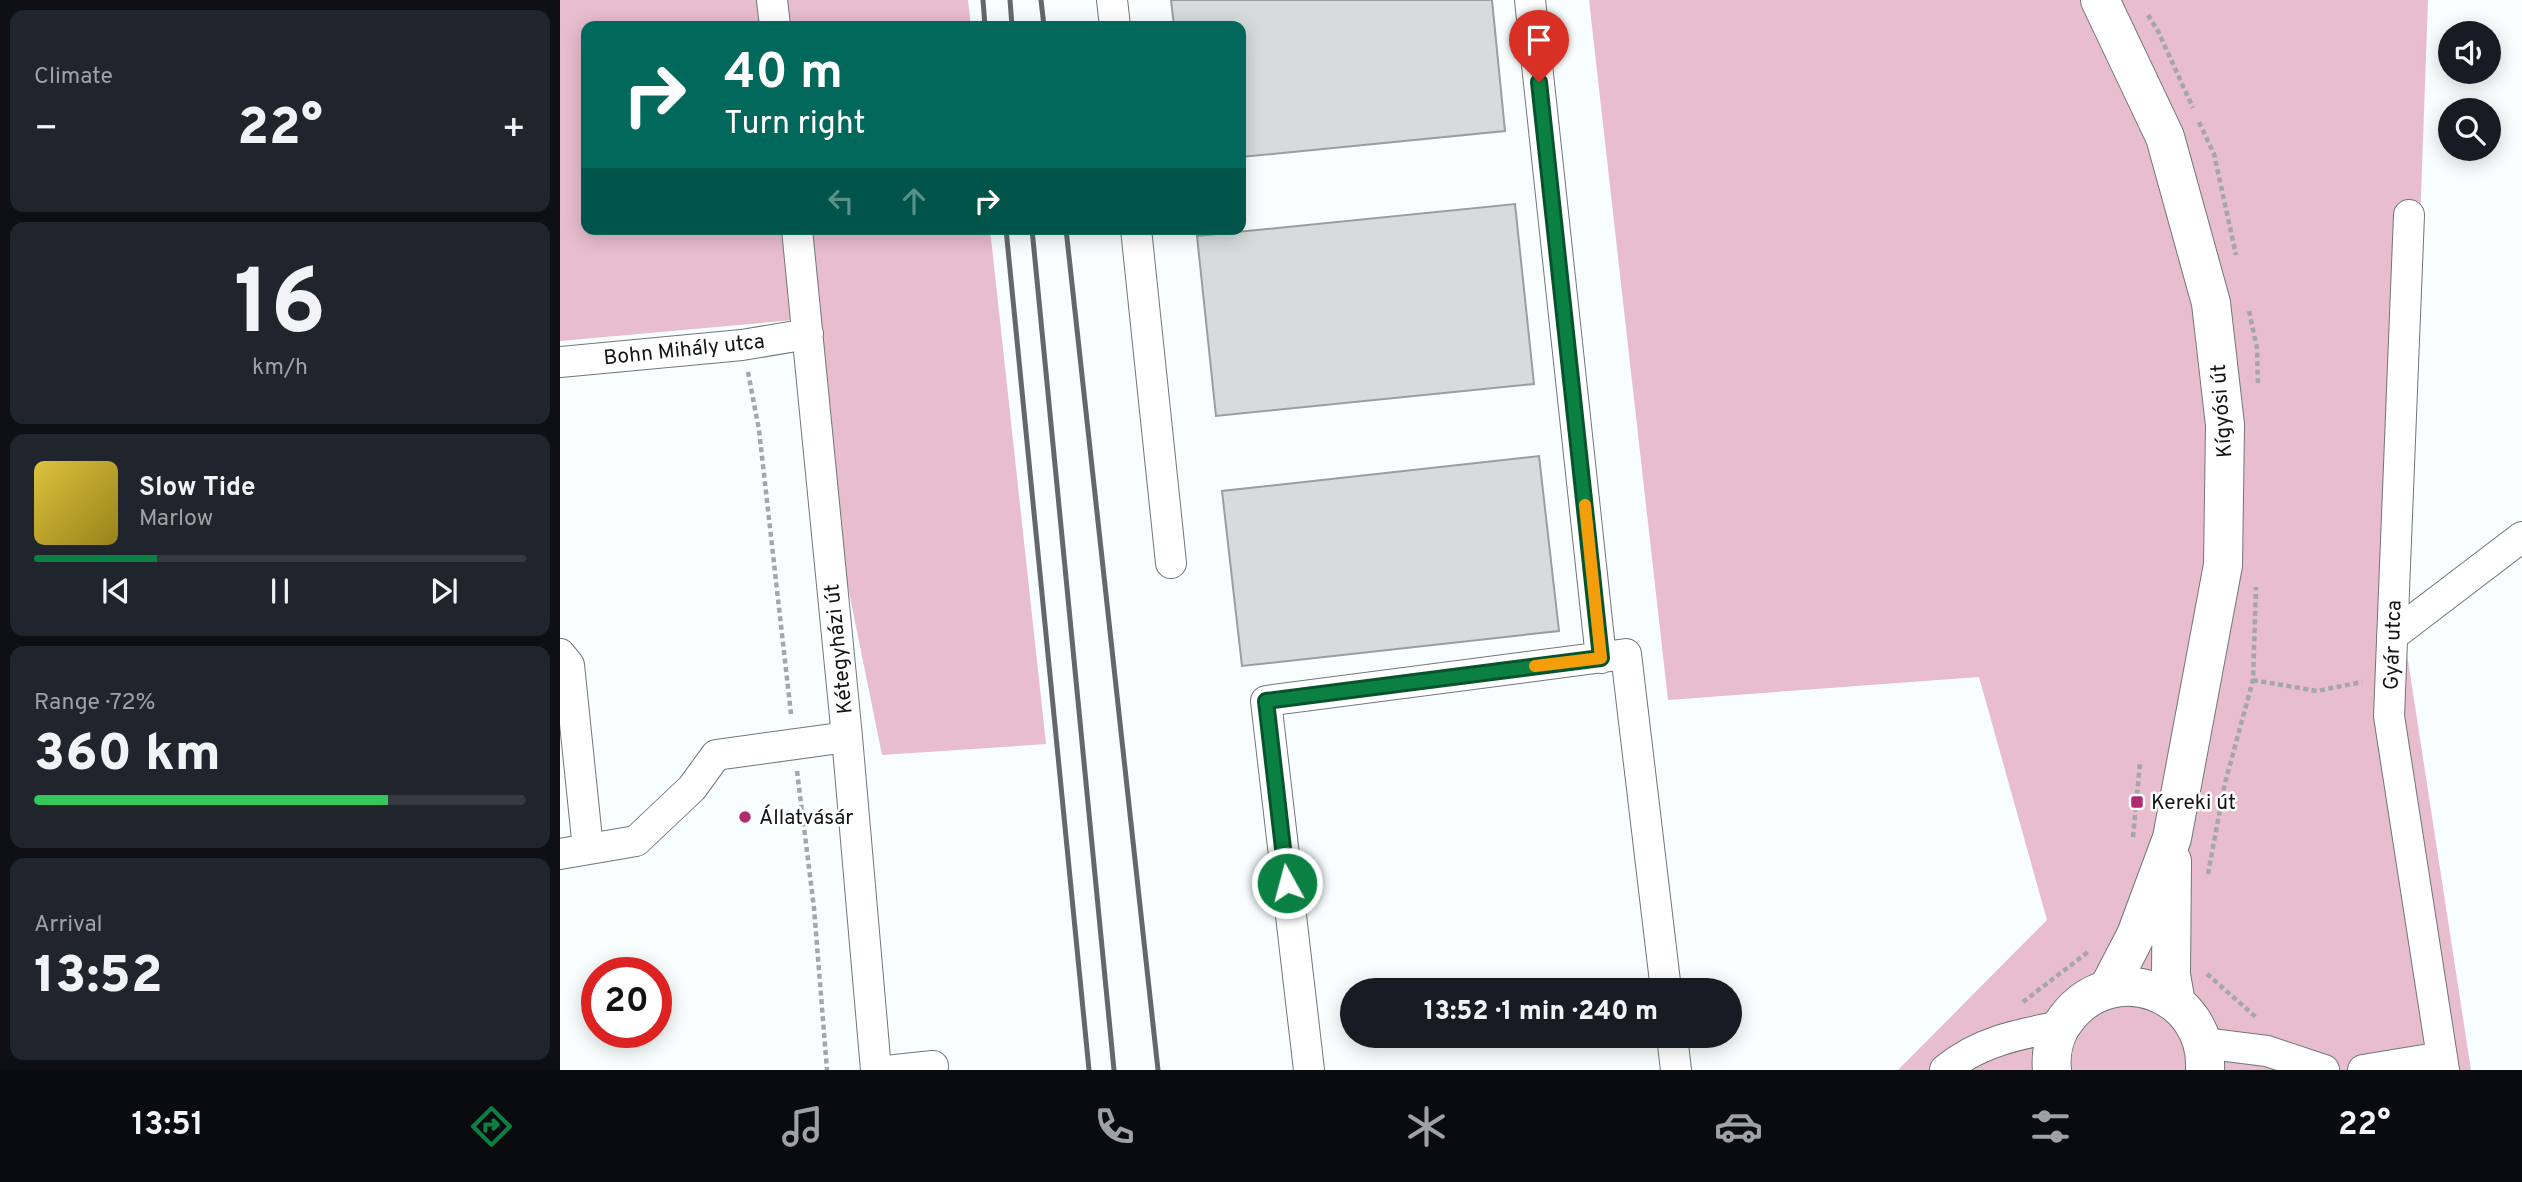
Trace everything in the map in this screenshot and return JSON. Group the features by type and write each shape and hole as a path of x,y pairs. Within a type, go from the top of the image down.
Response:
{"main road":[{"name":"Kígyósi út","path":"2100,0 2165,136 2211,303 2225,425 2223,565 2172,838 2136,935 2108,989"},
{"name":"Kígyósi út","path":"2172,838 2171,975 2176,1003"},
{"path":"2052,1070 2053,1044 2060,1026 2073,1010 2089,997 2108,989 2126,986 2144,988 2176,1003 2197,1028 2204,1056"}],"street":[{"path":"772,0 774,21"},
{"path":"1112,0 1114,21"},
{"path":"1530,0 1601,658"},
{"name":"Gyár utca","path":"2409,215 2389,716 2440,1066"},
{"name":"Kétegyházi út","path":"798,235 847,737 876,1070"},
{"path":"1137,235 1171,563"},
{"name":"Bohn Mihály utca","path":"560,362 742,345 808,334"},
{"path":"2392,636 2522,537"},
{"path":"560,654 569,664 566,701 574,852 636,841 692,788 716,755 847,737"},
{"path":"1308,1070 1266,701 1626,654 1665,978"},
{"path":"1945,1070 1961,1056 2006,1037 2060,1026"},
{"path":"1673,1048 1676,1070"},
{"path":"2204,1056 2267,1051 2324,1070"},
{"path":"895,1070 933,1066"},
{"path":"2363,1070 2440,1066"}],"path":[{"path":"742,345 759,430 814,908 827,1070"},
{"path":"2253,680 2317,691 2390,677"},
{"path":"2133,839 2140,763"},
{"path":"2006,1037 2005,1014 2090,951"}],"shaded area":[{"path":"560,0 968,0 970,21 581,21 581,235 991,235 1046,744 882,755 794,320 560,341"},
{"path":"1589,0 2428,0 2405,641 2471,1070 1898,1070 2047,920 1979,677 1668,700"}],"building":[{"path":"1171,0 1492,0 1505,131 1246,157 1246,21 1173,21"},
{"path":"1515,204 1534,384 1216,416 1197,236 1246,235 1246,231"},
{"path":"1539,456 1559,631 1242,666 1222,491"}],"railway":[{"path":"983,0 985,21"},
{"path":"1010,0 1012,21"},
{"path":"1041,0 1043,21"},
{"path":"1007,235 1089,1070"},
{"path":"1033,235 1114,1070"},
{"path":"1067,235 1158,1070"}],"slow traffic":[{"path":"1535,666 1601,658 1585,505"}],"place":[{"name":"Kereki út","path":"2137,802"},
{"name":"Állatvásár","path":"745,817"}],"route":[{"path":"1287,883 1266,701 1601,658 1539,82"}]}
